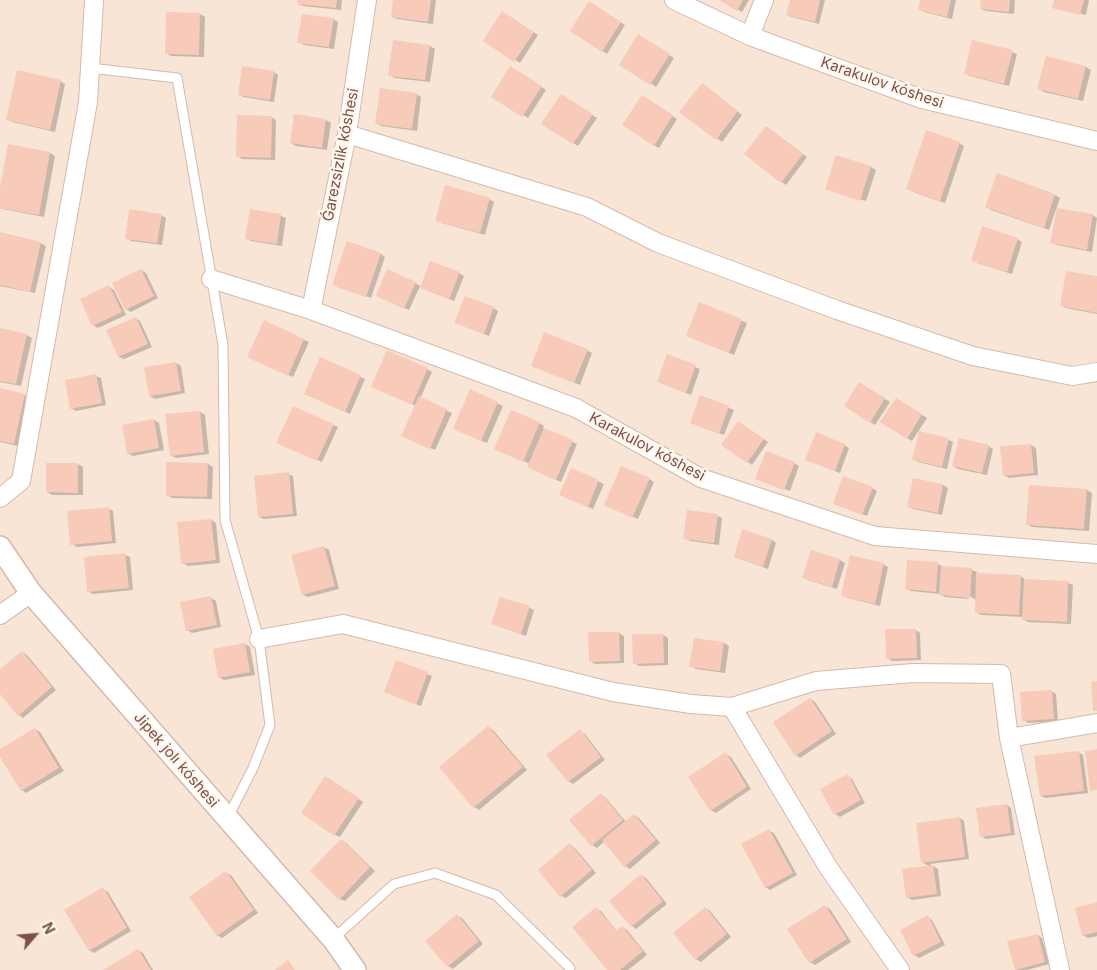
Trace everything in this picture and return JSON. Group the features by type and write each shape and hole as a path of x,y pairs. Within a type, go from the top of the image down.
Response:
{"street":[{"path":"0,498 21,481 88,102 94,0"},
{"name":"Ǵarezsizlik kóshesi","path":"311,310 347,134 367,0"},
{"name":"Karakulov kóshesi","path":"674,0 750,36 922,99 1097,141"},
{"path":"750,36 764,0"},
{"path":"347,134 587,207 658,243 837,310 973,356 1072,376 1097,372"},
{"name":"Karakulov kóshesi","path":"211,279 311,310 576,408 701,478 875,536 1097,554"},
{"name":"Jipek jolı kóshesi","path":"0,547 31,593 333,939 355,970"},
{"path":"0,615 31,593"},
{"path":"258,638 344,624 613,692 691,704 732,707 816,681 913,673 1001,674 1009,738 1060,970"},
{"path":"732,707 828,867 900,970"},
{"path":"1009,738 1097,723"}],"lane":[{"path":"90,68 176,78 223,344 225,520 258,638 270,724 253,768 227,818"},
{"path":"333,939 394,884 434,873 496,895 570,968"}],"shaded area":[{"path":"0,0 1097,0 1097,970 0,970"}],"building":[{"path":"297,0 337,0 336,8 297,4"},
{"path":"393,0 431,0 428,22 391,17"},
{"path":"719,0 743,0 737,11"},
{"path":"790,0 820,0 815,22 786,15"},
{"path":"920,0 951,0 947,17 918,10"},
{"path":"981,0 1010,0 1009,12 980,9"},
{"path":"1054,0 1084,0 1080,15 1052,8"},
{"path":"589,1 621,22 602,52 570,31"},
{"path":"502,11 534,32 514,62 483,41"},
{"path":"166,12 200,13 199,55 165,54"},
{"path":"302,14 334,18 329,47 297,43"},
{"path":"638,34 670,54 650,85 619,65"},
{"path":"393,40 430,45 425,80 388,76"},
{"path":"972,40 1013,50 1004,84 964,74"},
{"path":"1046,56 1086,66 1078,99 1037,89"},
{"path":"242,66 274,71 270,100 238,95"},
{"path":"510,66 542,86 522,117 491,97"},
{"path":"17,70 61,80 50,130 6,120"},
{"path":"702,83 738,111 716,140 679,112"},
{"path":"380,88 417,93 412,129 375,124"},
{"path":"561,94 593,114 573,144 541,124"},
{"path":"642,95 673,115 654,146 622,125"},
{"path":"294,114 326,119 322,148 290,143"},
{"path":"237,115 272,116 271,158 236,157"},
{"path":"766,126 803,154 781,183 744,154"},
{"path":"926,130 960,142 940,201 906,189"},
{"path":"8,144 50,152 39,215 0,208 0,188"},
{"path":"836,155 871,166 860,201 825,189"},
{"path":"997,173 1055,194 1044,228 985,207"},
{"path":"445,185 490,198 480,233 435,221"},
{"path":"1057,208 1093,214 1087,250 1050,243"},
{"path":"129,209 162,214 157,243 125,239"},
{"path":"250,209 281,214 277,244 245,239"},
{"path":"982,226 1018,238 1007,272 971,261"},
{"path":"0,232 41,242 30,292 0,285"},
{"path":"347,241 381,253 366,297 332,285"},
{"path":"430,261 460,272 449,299 420,288"},
{"path":"141,269 154,296 125,310 112,283"},
{"path":"387,269 416,282 404,309 376,296"},
{"path":"1066,271 1097,276 1097,313 1060,306"},
{"path":"109,285 122,312 92,326 80,299"},
{"path":"465,296 494,307 484,334 454,323"},
{"path":"699,302 742,319 729,353 686,336"},
{"path":"136,317 148,344 118,357 106,330"},
{"path":"264,320 304,339 288,376 247,357"},
{"path":"0,328 27,334 16,384 0,381"},
{"path":"544,332 588,349 574,383 531,366"},
{"path":"387,350 428,368 412,405 371,387"},
{"path":"667,354 696,365 686,393 657,382"},
{"path":"320,357 361,375 345,412 304,394"},
{"path":"176,362 181,391 149,396 144,367"},
{"path":"96,374 102,403 70,409 65,380"},
{"path":"859,382 885,398 870,423 844,406"},
{"path":"0,388 25,394 14,444 0,441"},
{"path":"470,389 498,402 481,441 453,429"},
{"path":"700,395 729,406 719,434 690,423"},
{"path":"419,396 447,409 430,449 401,436"},
{"path":"896,398 922,414 907,439 880,422"},
{"path":"293,406 334,424 317,461 276,443"},
{"path":"511,410 540,422 523,462 494,449"},
{"path":"200,411 204,452 170,456 165,414"},
{"path":"154,419 159,448 127,454 122,425"},
{"path":"738,421 764,439 747,463 721,445"},
{"path":"544,428 573,440 556,480 527,467"},
{"path":"919,431 949,438 942,467 912,460"},
{"path":"816,432 845,444 835,471 805,460"},
{"path":"959,438 989,445 982,473 952,466"},
{"path":"1031,444 1034,473 1003,476 1000,446"},
{"path":"766,451 795,462 784,490 755,479"},
{"path":"166,462 208,463 207,497 166,496"},
{"path":"46,463 78,463 78,493 46,492"},
{"path":"621,466 650,478 632,518 604,505"},
{"path":"571,468 599,480 588,507 559,495"},
{"path":"289,472 293,514 258,517 254,476"},
{"path":"843,476 873,487 862,515 833,504"},
{"path":"913,478 943,484 938,513 907,507"},
{"path":"1029,485 1087,489 1084,529 1026,525"},
{"path":"109,507 112,541 70,545 67,511"},
{"path":"687,510 718,514 714,543 683,539"},
{"path":"211,519 216,560 181,564 177,522"},
{"path":"742,529 772,539 763,567 734,557"},
{"path":"324,546 335,586 302,595 291,555"},
{"path":"811,550 840,559 832,587 802,578"},
{"path":"125,553 129,588 87,592 84,557"},
{"path":"850,555 884,563 875,604 841,596"},
{"path":"907,560 938,562 936,592 905,589"},
{"path":"941,566 972,568 970,598 939,595"},
{"path":"976,573 1021,575 1019,615 975,613"},
{"path":"1024,579 1068,581 1067,622 1022,620"},
{"path":"211,596 217,625 186,631 180,602"},
{"path":"500,597 530,606 521,634 491,624"},
{"path":"885,629 916,629 917,658 886,659"},
{"path":"588,632 619,632 620,661 589,662"},
{"path":"632,634 663,634 664,663 633,664"},
{"path":"694,638 724,642 720,671 689,667"},
{"path":"245,643 250,672 218,678 213,649"},
{"path":"22,651 52,687 18,716 0,694 0,669"},
{"path":"396,660 428,672 416,705 384,692"},
{"path":"1097,681 1097,711 1093,711 1091,682"},
{"path":"1052,690 1054,719 1022,721 1020,692"},
{"path":"810,698 832,731 795,756 773,722"},
{"path":"488,726 523,767 473,808 439,767"},
{"path":"35,728 59,768 21,791 0,757 0,749"},
{"path":"580,729 601,757 568,782 546,755"},
{"path":"1097,749 1097,790 1090,791 1085,751"},
{"path":"1079,751 1084,791 1040,796 1034,756"},
{"path":"726,752 747,787 710,811 688,777"},
{"path":"848,774 861,800 834,815 820,789"},
{"path":"325,776 359,798 334,836 301,813"},
{"path":"601,793 623,820 591,846 569,820"},
{"path":"1007,804 1011,833 980,837 976,808"},
{"path":"634,814 656,840 624,867 602,840"},
{"path":"960,817 965,857 921,863 916,823"},
{"path":"769,829 793,873 765,888 741,844"},
{"path":"341,839 370,867 339,900 310,871"},
{"path":"570,843 592,870 560,897 538,870"},
{"path":"933,865 937,894 906,898 902,869"},
{"path":"226,871 254,910 217,936 189,897"},
{"path":"641,874 663,901 631,927 609,901"},
{"path":"103,887 127,928 89,951 64,910"},
{"path":"1097,902 1097,932 1082,936 1075,908"},
{"path":"825,905 847,939 809,963 787,929"},
{"path":"596,907 616,931 622,926 643,951 620,970 607,970 572,927"},
{"path":"705,907 727,934 695,960 673,933"},
{"path":"457,914 479,941 447,967 425,941"},
{"path":"928,915 941,942 913,956 900,930"},
{"path":"1038,934 1045,962 1015,970 1007,941"},
{"path":"138,949 151,970 103,970"},
{"path":"288,960 295,970 275,970"}]}
